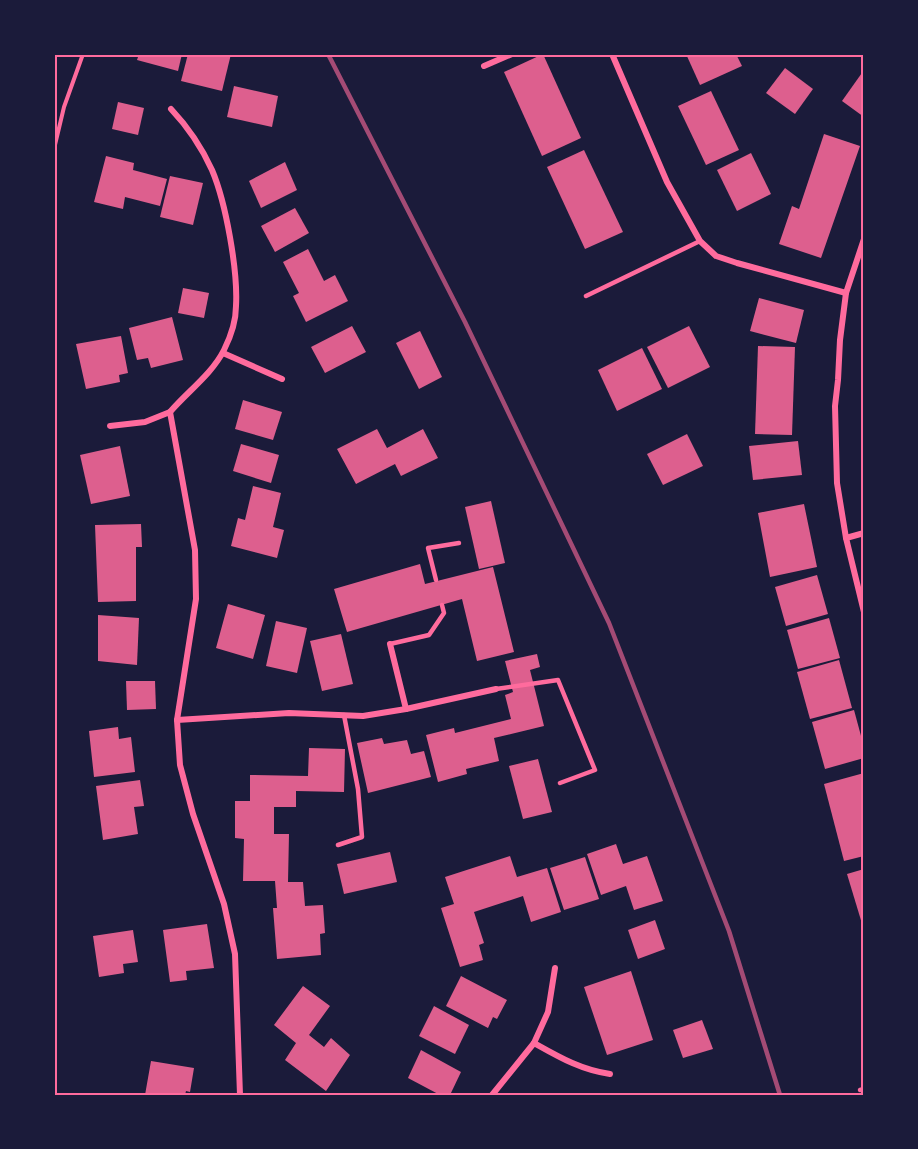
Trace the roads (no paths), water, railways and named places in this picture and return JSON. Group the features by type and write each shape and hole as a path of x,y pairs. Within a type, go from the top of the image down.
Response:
{"street":[{"path":"484,66 512,54"},
{"path":"612,54 667,182 700,241 716,256 846,293"},
{"path":"110,426 145,422 170,412 223,353 234,327 236,305 228,225 212,171 186,124 171,109"},
{"path":"864,239 846,293 835,406 837,483 846,538 864,612"},
{"path":"223,353 282,379"},
{"path":"170,412 195,550 196,598 177,720 180,765 193,814 224,904 236,954 240,1095"},
{"path":"846,538 864,533"},
{"path":"390,644 406,709"},
{"path":"177,720 289,713 363,716 496,689"},
{"path":"492,1095 534,1043 548,1011 555,968"},
{"path":"534,1043 579,1067 610,1074"}],"lane":[{"path":"586,296 700,241"},
{"path":"436,580 428,548 459,543"},
{"path":"390,644 429,635 444,613 442,605"},
{"path":"496,689 558,680 595,770 560,783"},
{"path":"338,845 362,837 358,789 344,716"}],"railway":[{"path":"328,54 465,322 609,623 729,931 780,1095"}]}
